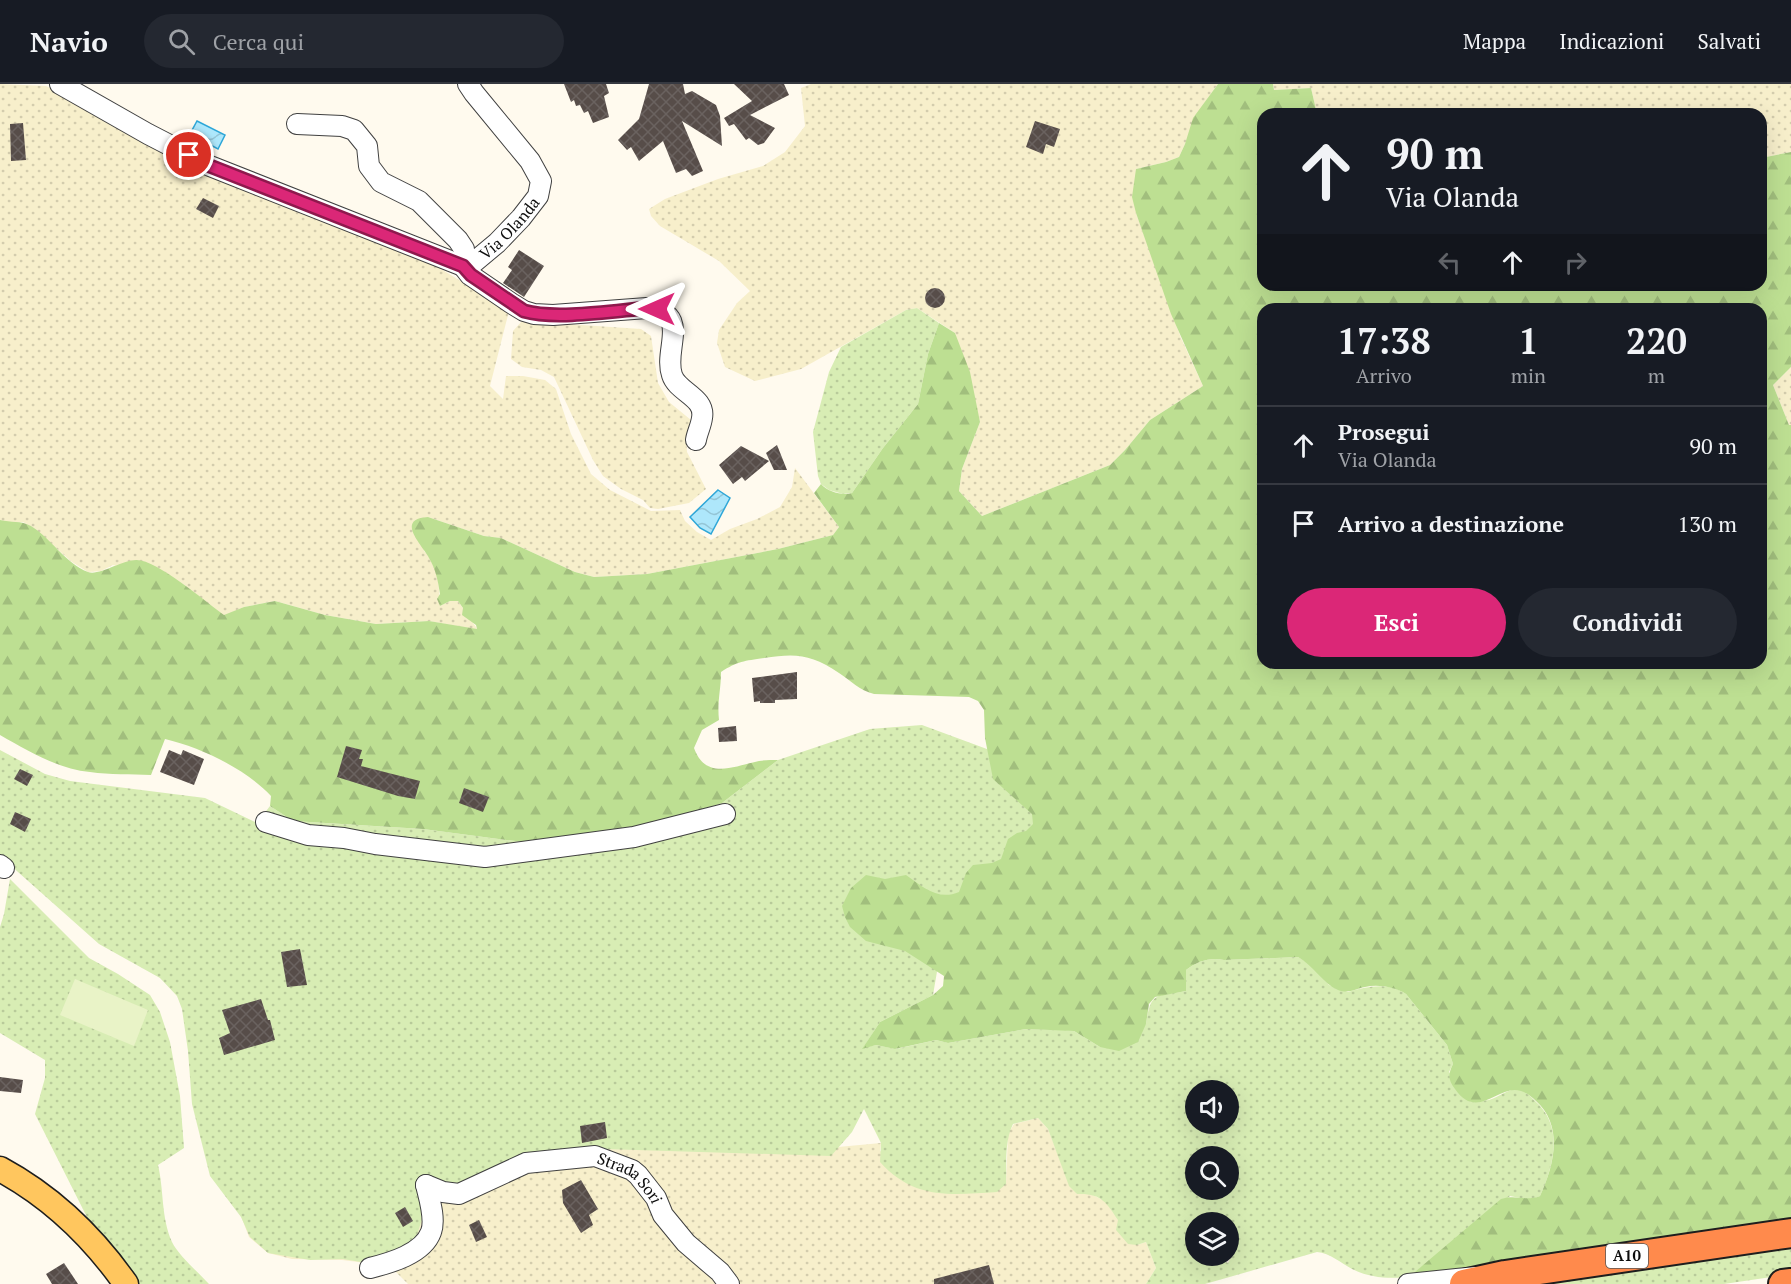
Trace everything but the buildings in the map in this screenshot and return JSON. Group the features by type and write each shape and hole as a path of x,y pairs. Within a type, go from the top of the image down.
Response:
{"highway":[{"name":"A10","path":"1464,1284 1505,1275 1791,1233"},
{"path":"1782,1284 1791,1283"}],"main road":[{"path":"0,1169 23,1181 66,1216 99,1247 126,1284"}],"street":[{"name":"Via Olanda","path":"60,84 210,166 463,266 473,263 497,243 520,218 538,196 541,181 530,161 468,84"},
{"path":"297,124 342,126 354,130 367,146 369,165 381,182 419,201 458,240 464,249 463,266 471,275 524,311 553,315 647,308 657,309 665,314 671,319 674,330 670,372 675,381 699,403 703,411 696,441"},
{"path":"266,822 308,836 344,838 375,844 485,856 634,837 725,814"},
{"name":"Strada Sori","path":"370,1268 394,1262 412,1252 426,1240 431,1231 426,1185 443,1192 459,1194 526,1163 595,1156 632,1170 638,1175 656,1198 663,1215 686,1244 720,1272 729,1284"},
{"path":"1408,1284 1505,1275"}],"shaded area":[{"path":"0,84 46,86 433,264 509,311 490,386 503,399 506,376 545,380 556,389 571,434 591,474 610,490 651,511 680,510 685,521 697,532 711,540 780,507 792,487 795,468 839,527 833,535 778,549 647,574 594,577 575,572 501,538 484,536 428,517 424,551 438,575 440,606 450,601 458,601 478,630 429,621 376,624 325,615 275,601 244,607 224,616 183,584 113,565 101,571 88,572 72,562 32,527 23,522 8,523 0,520"},
{"path":"811,84 1218,84 1203,105 1179,157 1136,169 1136,213 1181,338 1203,386 1150,420 1110,465 982,516 959,491 962,469 980,422 955,333 917,308 906,310 801,369 755,381 725,367 717,343 719,330 737,303 750,291 719,261 660,226 651,216 649,209 665,199 718,179 763,166 785,152 805,126 801,88"},
{"path":"1273,84 1791,84 1791,152 1767,157 1767,108 1316,108 1311,88 1274,90"},
{"path":"522,321 641,329 651,336 658,383 669,402 691,420 686,439 687,452 706,489 689,503 658,509 650,508 643,500 621,489 603,476 593,460 554,377 541,370 522,367 511,359 513,331"},
{"path":"1791,367 1791,425 1789,425 1773,385"},
{"path":"1038,1118 1048,1129 1064,1170 1077,1194 1091,1194 1105,1201 1137,1245 1146,1242 1156,1268 1146,1284 408,1284 396,1272 374,1264 342,1260 292,1259 268,1253 249,1237 241,1216 494,1150 838,1147 881,1143 880,1151 1006,1184 1008,1134 1014,1124"}],"green space":[{"path":"1218,84 1273,84 1274,90 1311,88 1316,108 1257,108 1257,291 1767,291 1767,157 1791,152 1791,367 1773,385 1789,425 1791,425 1791,1220 1513,1259 1409,1277 1501,1199 1540,1196 1549,1172 1554,1147 1550,1122 1545,1111 1536,1101 1521,1091 1505,1092 1480,1102 1472,1102 1464,1098 1450,1080 1453,1064 1447,1045 1406,994 1381,986 1349,991 1338,990 1298,957 1214,959 1195,964 1186,970 1186,991 1155,997 1149,1004 1146,1024 1138,1042 1119,1051 1100,1047 1074,1031 1026,1029 948,1043 936,1040 895,1049 876,1045 862,1049 880,1022 933,995 943,986 944,976 905,951 866,941 850,927 842,906 851,888 866,875 885,879 906,875 937,894 959,892 966,873 973,865 992,863 1001,859 1008,839 1017,833 1026,831 1033,824 1032,814 993,779 985,738 984,710 978,701 969,697 874,694 859,688 820,662 803,656 775,656 741,662 721,672 719,720 702,730 694,748 699,758 713,768 731,768 759,761 778,760 722,803 658,823 530,843 423,829 293,821 270,806 271,796 236,768 193,747 165,739 151,775 98,773 66,767 0,735 0,520 31,526 72,563 88,572 98,572 136,560 156,566 224,615 244,607 275,601 325,615 376,624 429,621 477,629 476,625 462,615 463,608 458,601 450,601 440,606 437,599 440,594 435,571 412,528 413,523 418,519 428,517 484,536 501,538 575,572 594,577 647,574 778,549 833,535 839,527 814,493 821,484 836,493 852,493 883,448 918,404 928,354 939,323 955,333 970,372 980,422 962,469 959,491 982,516 1110,465 1150,420 1203,386 1171,314 1132,197 1136,169 1179,157 1193,118"},
{"path":"917,308 939,323 928,354 918,404 883,448 852,493 843,494 829,490 821,484 818,476 813,432 829,372 841,347 906,310"},
{"path":"922,725 1041,769 1046,786 1025,851 939,960 933,995 880,1022 863,1048 876,1045 896,1049 936,1040 948,1043 1026,1029 1074,1031 1100,1047 1146,1024 1150,1006 1156,997 1186,991 1186,970 1195,964 1209,959 1298,957 1308,963 1329,985 1348,992 1378,986 1399,990 1406,994 1447,1045 1453,1064 1449,1072 1471,1102 1489,1100 1516,1089 1533,1099 1550,1122 1554,1146 1549,1172 1540,1196 1530,1200 1510,1196 1409,1277 1373,1276 1352,1269 1331,1256 1317,1252 1205,1284 1146,1284 1156,1268 1146,1242 1137,1245 1128,1244 1116,1230 1118,1220 1102,1200 1092,1195 1077,1194 1069,1186 1048,1129 1038,1118 1013,1124 1007,1146 1006,1184 997,1192 949,1194 920,1189 906,1183 880,1162 881,1143 864,1109 852,1132 831,1156 604,1149 549,1152 470,1182 421,1196 422,1219 417,1235 412,1243 384,1259 361,1262 343,1259 310,1260 268,1253 250,1237 241,1217 210,1176 192,1104 188,1051 182,1009 177,996 160,978 99,944 0,856 0,750 45,774 70,781 205,798 257,823 270,806 293,821 423,829 530,843 722,803 778,760 870,729"},
{"path":"10,879 89,958 150,995 160,1012 170,1042 180,1096 184,1148 158,1165 164,1214 168,1233 175,1247 209,1284 137,1284 97,1237 35,1114 45,1078 45,1060 0,1033 0,927"},
{"path":"75,979 148,1010 134,1046 60,1015"},
{"path":"1791,1244 1791,1274 1724,1284 1521,1284"}],"water":[{"path":"197,121 225,135 218,149 190,134"},
{"path":"718,490 730,498 711,534 700,528 690,517"}],"route":[{"path":"189,155 210,166 345,221 463,266 471,275 524,311 553,315 657,309"}]}
